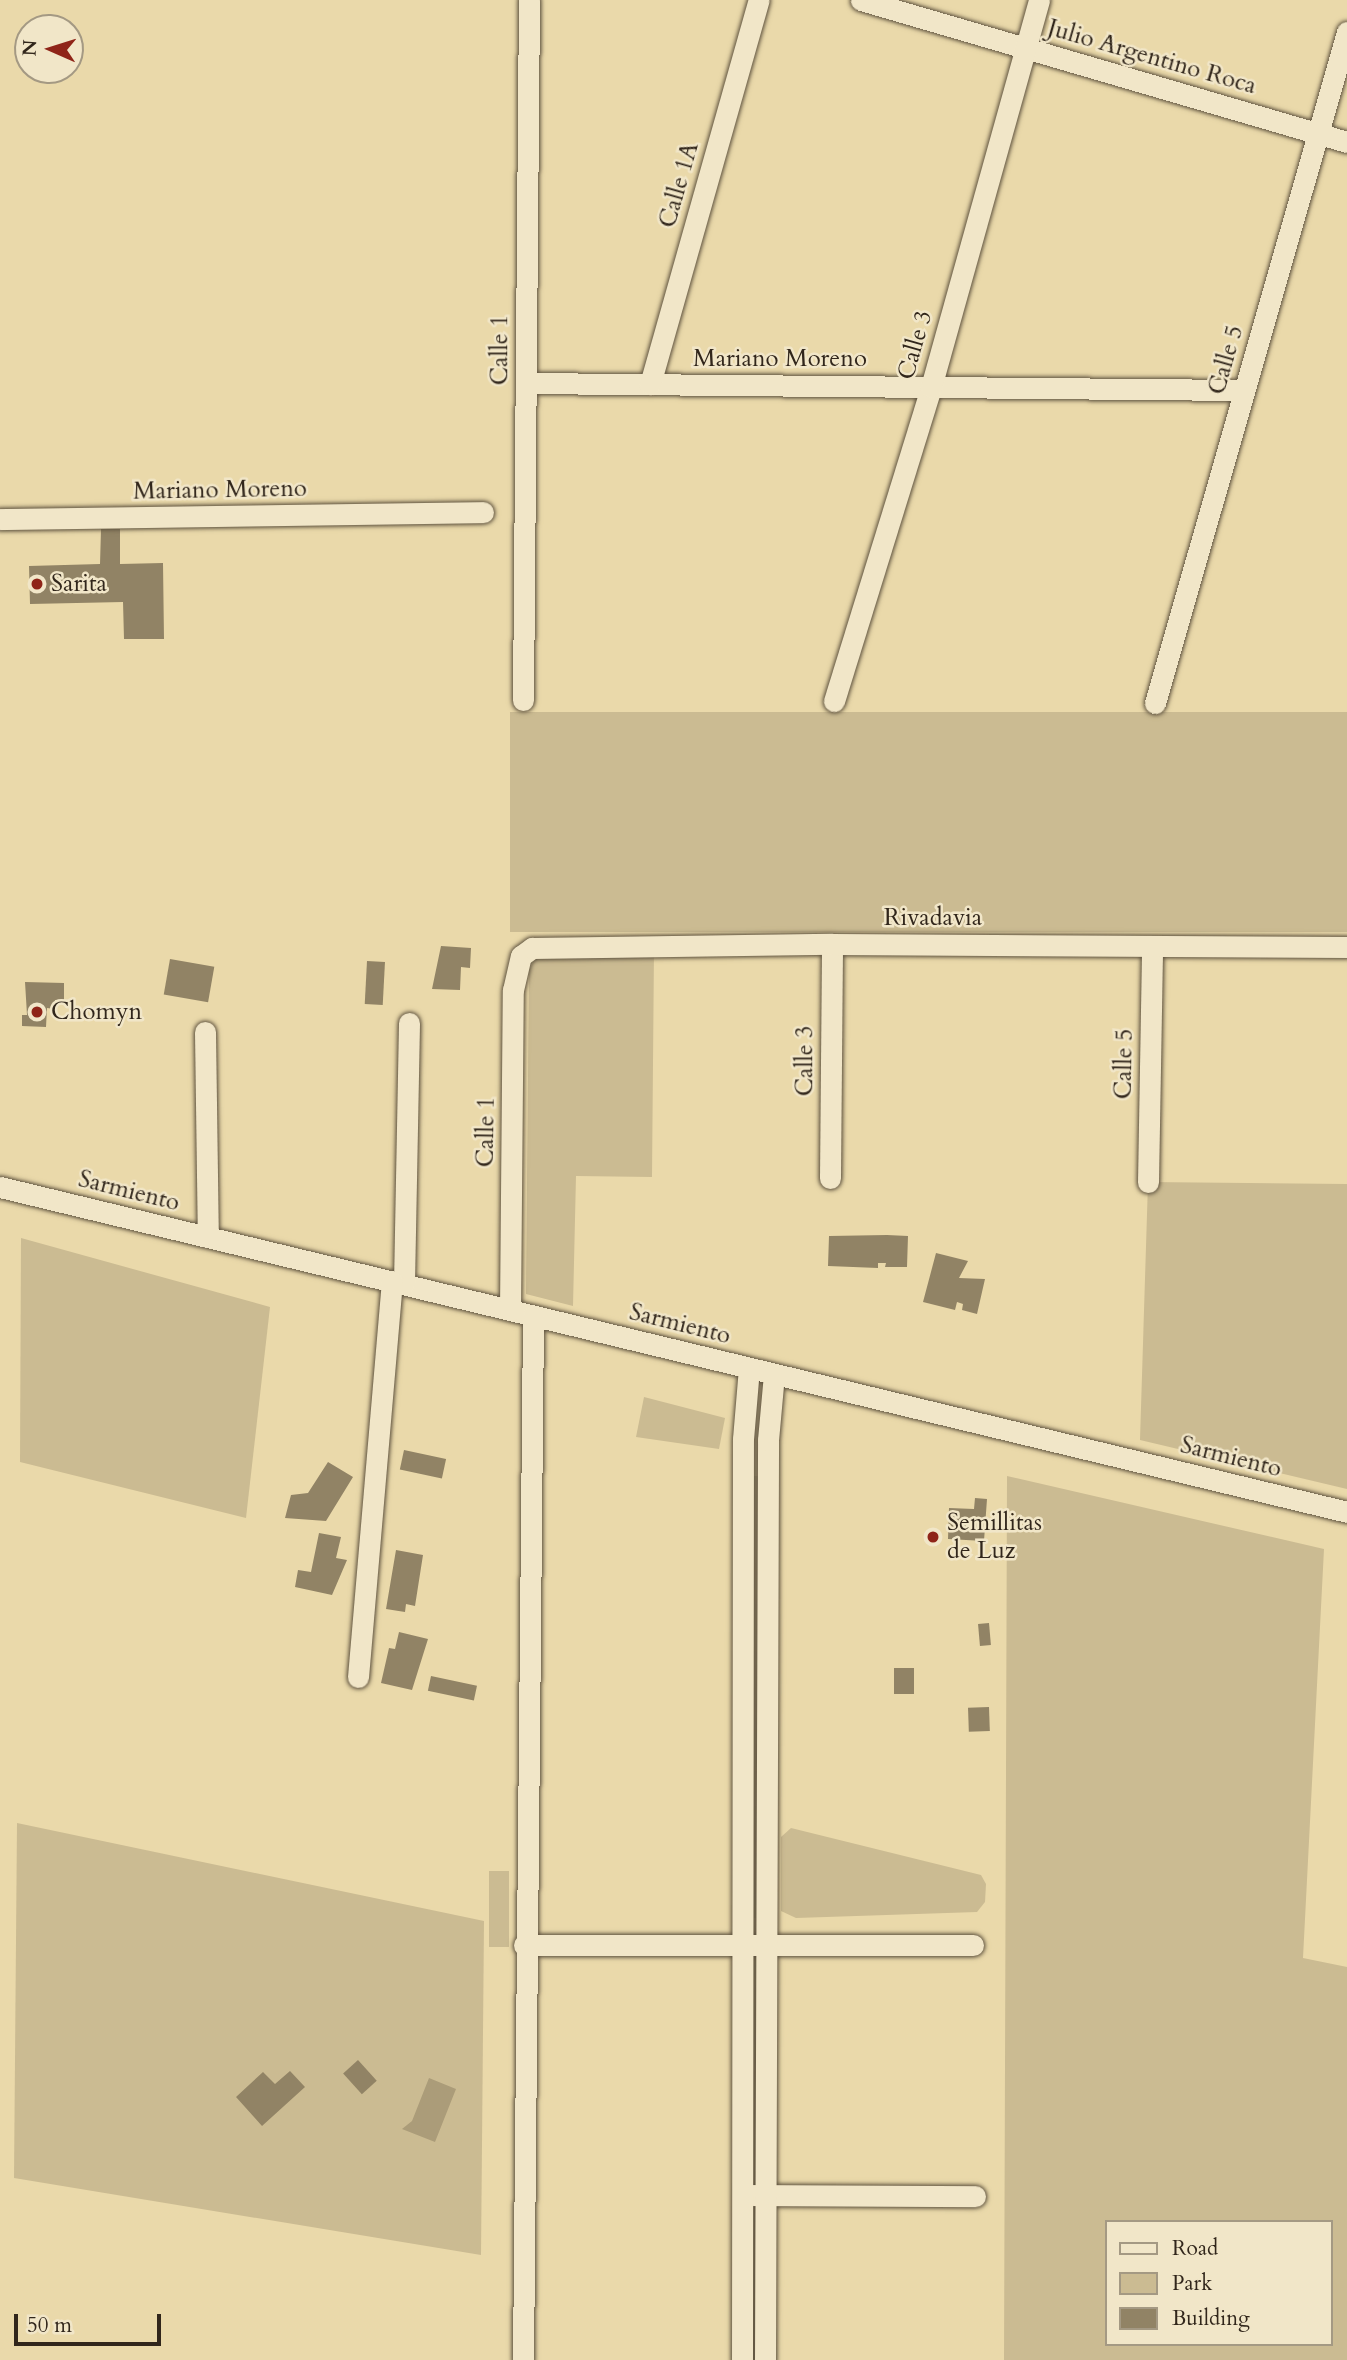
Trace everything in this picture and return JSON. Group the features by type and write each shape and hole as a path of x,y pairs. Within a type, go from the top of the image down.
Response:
{"street":[{"name":"Calle 1","path":"523,700 529,0"},
{"name":"Calle 1A","path":"650,384 759,0"},
{"name":"Julio Argentino Roca","path":"861,0 1347,142"},
{"name":"Calle 3","path":"834,701 931,387 1039,0"},
{"name":"Calle 5","path":"1155,703 1347,32"},
{"name":"Mariano Moreno","path":"526,383 1244,390"},
{"name":"Mariano Moreno","path":"0,519 483,512"},
{"name":"Calle 3","path":"830,1178 832,944"},
{"name":"Rivadavia","path":"521,956 532,948 548,946 832,944 1347,947"},
{"name":"Calle 5","path":"1148,1182 1152,946"},
{"name":"Calle 1","path":"510,1310 513,990 521,956"},
{"path":"358,1677 398,1283 409,1023"},
{"path":"205,1032 208,1237"},
{"name":"Sarmiento","path":"0,1187 1347,1512"},
{"path":"523,2360 524,1945 533,1316"},
{"path":"742,2360 744,1456 750,1368"},
{"path":"765,2360 768,1457 774,1374"},
{"path":"744,1456 768,1457"},
{"path":"524,1945 973,1945"},
{"path":"742,2195 975,2196"}],"green space":[{"path":"510,712 1347,712 1347,932 510,932"},
{"path":"654,950 652,1177 576,1176 573,1306 526,1294 529,970 536,957"},
{"path":"1148,1182 1347,1184 1347,1489 1140,1440"},
{"path":"21,1238 270,1307 246,1518 20,1462"},
{"path":"644,1397 725,1418 719,1449 636,1437"},
{"path":"754,1476 758,1476 758,1918 754,1918"},
{"path":"1007,1476 1324,1549 1303,1958 1347,1967 1347,2360 1004,2360"},
{"path":"17,1823 484,1921 481,2255 14,2178"},
{"path":"791,1828 981,1875 986,1884 985,1902 977,1912 796,1918 781,1911 781,1837"},
{"path":"489,1871 509,1871 509,1947 489,1947"}],"shaded area":[{"path":"429,2078 456,2089 435,2142 402,2129 412,2121"}],"building":[{"path":"101,529 120,529 120,564 163,563 164,639 124,639 123,602 30,604 29,566 100,564"},
{"path":"441,946 471,948 470,968 461,967 460,990 432,989"},
{"path":"170,959 214,967 208,1002 164,994"},
{"path":"367,961 385,962 383,1005 365,1004"},
{"path":"25,982 64,983 64,1000 55,1000 55,1009 47,1008 46,1027 22,1026 22,1015 27,1015"},
{"path":"829,1236 908,1236 907,1267 885,1267 886,1263 878,1263 878,1268 828,1266"},
{"path":"936,1253 968,1261 959,1278 985,1279 977,1314 962,1310 963,1304 957,1302 955,1310 923,1302"},
{"path":"404,1450 446,1459 442,1479 400,1470"},
{"path":"328,1462 353,1477 326,1521 285,1518 291,1495 308,1493"},
{"path":"975,1498 987,1499 984,1541 948,1539 949,1508 974,1509"},
{"path":"319,1533 341,1537 336,1558 347,1560 332,1595 295,1587 298,1570 311,1572"},
{"path":"396,1550 423,1555 415,1606 406,1604 405,1612 386,1609"},
{"path":"989,1623 991,1645 980,1646 978,1624"},
{"path":"399,1632 428,1639 412,1690 381,1683 389,1648 395,1649"},
{"path":"894,1668 914,1668 914,1694 894,1694"},
{"path":"431,1676 477,1686 474,1700 428,1691"},
{"path":"989,1707 990,1731 969,1732 968,1708"},
{"path":"358,2060 377,2081 362,2094 343,2073"},
{"path":"290,2071 305,2087 262,2126 236,2097 263,2072 275,2084"}],"place":[{"name":"Sarita","path":"37,584"},
{"name":"Chomyn","path":"37,1012"},
{"name":"Semillitas de Luz","path":"933,1537"}]}
